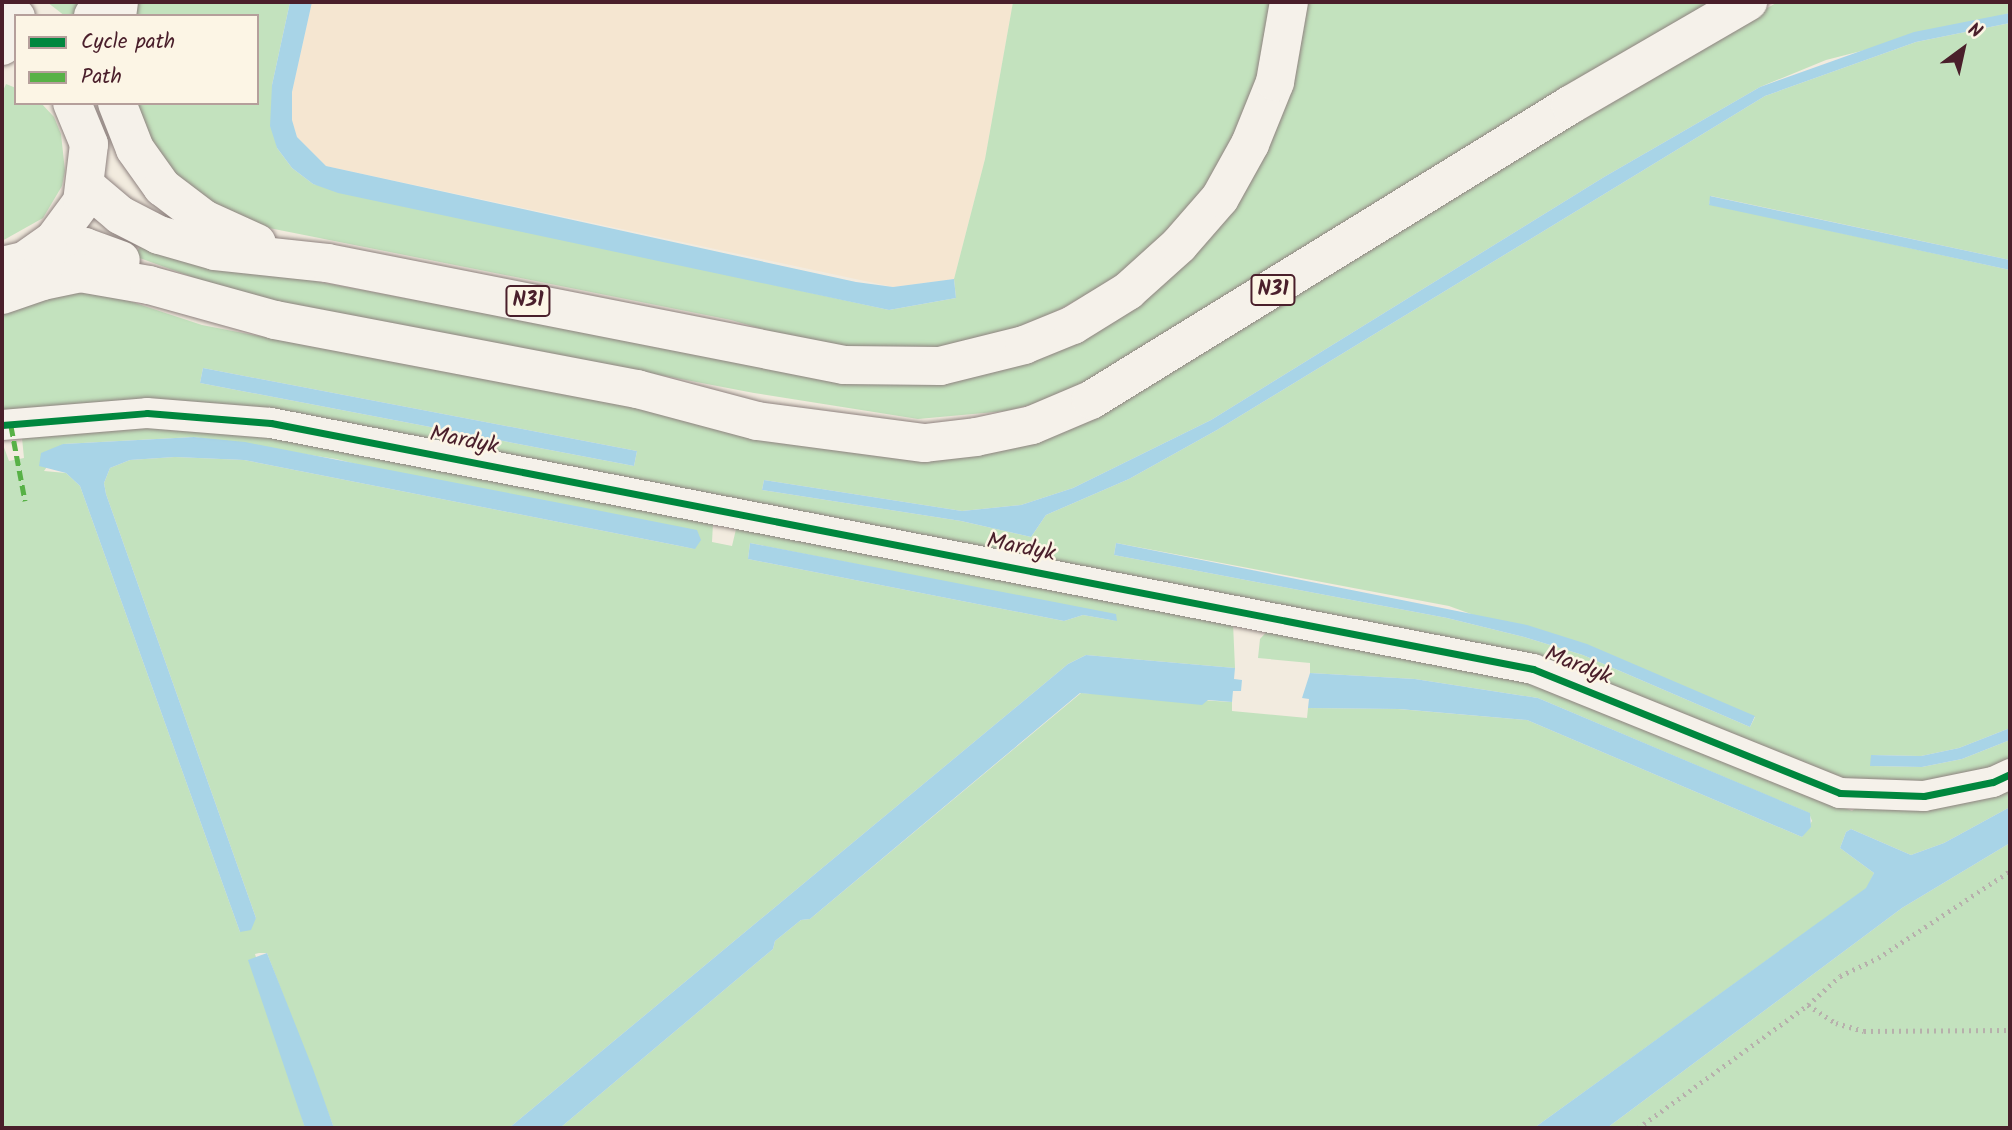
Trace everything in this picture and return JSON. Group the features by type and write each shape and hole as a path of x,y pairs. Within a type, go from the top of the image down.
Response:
{"main road":[{"name":"N31","path":"87,187 121,215 186,243 327,263 844,365 940,366 1024,345 1073,325 1128,291 1179,245 1220,198 1250,144 1275,82 1289,2"},
{"name":"N31","path":"42,266 64,246 104,253 128,264 149,285 275,320 637,389 757,421 925,443 976,437 1032,425 1091,400 1570,105 1748,2"},
{"path":"2,46 14,20"},
{"path":"2,295 42,266 75,217 87,187 89,144 73,105"},
{"name":"N31","path":"118,105 147,168 182,204 249,240 327,263"},
{"path":"2,266 42,266"}],"street":[{"name":"Mardyk","path":"2,425 148,413 271,423 1533,669 1840,793 1924,796 1993,782 2010,774"}],"path":[{"path":"1638,1128 1808,1005 1840,976 1878,958 2010,871"},
{"path":"1808,1005 1836,1023 1864,1031 2010,1030"}],"shaded area":[{"path":"312,2 1013,2 985,159 954,279 893,287 326,166 297,137 292,120 292,92"}],"green space":[{"path":"47,2 85,2 79,14 62,14"},
{"path":"135,2 290,2 272,85 277,148 292,168 313,184 889,310 956,298 954,279 985,159 1013,2 1272,2 1259,83 1237,138 1206,187 1164,235 1114,280 1027,327 928,351 838,351 731,320 234,221 167,177 130,105 259,105 259,14 132,14"},
{"path":"1301,2 1723,2 1106,374 1042,402 1006,411 918,419 754,393 245,296 134,256 145,240 199,259 748,363 865,380 1167,278"},
{"path":"1778,2 2010,2 2010,13 1826,60 1760,87 1604,177 1211,420 1073,488 1021,505 962,511 764,480 762,490 961,521 1031,537 1046,515 1129,479 1217,430 1765,96 1916,42 2010,23 2010,260 1711,196 1709,204 2010,270 2010,728 1959,748 1921,756 1871,755 1871,766 1922,767 1962,759 2010,740 2010,764 1957,783 1841,781 1583,678 273,414 2,415 2,311 67,293 84,293 123,299 202,325 331,350 978,445","holes":["203,368 637,451 634,466 200,383","1116,543 1449,606 1755,717 1750,727 1583,655 1524,637 1447,618 1114,555"]},
{"path":"6,84 14,87 14,105 43,105 54,117 61,134 65,171 62,186 43,218 2,241 2,93"},
{"path":"191,420 713,523 712,542 732,546 737,525 1233,623 1235,668 1086,655 1068,664 509,1128 334,1128 267,953 259,953 255,954 305,1128 2,1128 2,442 9,461 24,458 22,438","holes":["194,437 336,459 695,549 244,460 175,457 130,460 110,468 104,483 106,494 256,918 240,932 80,486 66,473 44,471 63,444","750,543 871,567 1117,621 1083,615 1064,621 748,559"]},
{"path":"1273,625 1531,677 1852,811 1862,803 2010,782 2010,807 1944,843 1911,855 1851,829 1846,832 1840,848 1874,873 1867,888 1534,1128 560,1128 773,949 775,941 801,920 810,919 1081,693 1232,702 1232,711 1307,718 1308,708 1398,709 1527,720 1802,837 1812,821 1809,813 1538,698 1415,679 1310,673 1310,663 1258,658 1260,639"},
{"path":"2010,843 2010,1128 1607,1128 1902,908"}],"water":[{"path":"290,2 312,2 292,92 292,120 297,137 326,166 856,282 893,287 954,279 956,298 889,310 338,193 313,184 292,168 277,148 270,126 272,85"},
{"path":"2010,13 2010,23 1916,42 1765,96 1217,430 1129,479 1046,515 1031,537 961,521 762,490 764,480 962,511 1021,505 1073,488 1211,420 1604,177 1760,87 1914,32"},
{"path":"1710,196 2010,260 2010,270 1709,205"},
{"path":"203,368 637,451 634,466 200,383"},
{"path":"194,437 245,442 697,530 701,540 695,549 244,460 175,457 130,460 110,468 104,483 106,494 256,918 251,930 240,932 80,486 66,473 39,466 41,453 63,444"},
{"path":"750,543 1116,614 1117,621 1083,615 1064,621 748,559"},
{"path":"1116,543 1527,625 1587,644 1755,716 1750,727 1583,655 1524,637 1447,618 1114,555"},
{"path":"1086,655 1235,668 1234,679 1242,680 1241,691 1233,691 1232,702 1208,700 1202,705 1080,693 810,919 801,920 775,941 773,949 560,1128 509,1128 1068,664"},
{"path":"1310,673 1415,679 1538,698 1810,813 1811,827 1802,837 1527,720 1399,709 1308,708 1309,699 1302,698"},
{"path":"2010,728 2010,740 1962,759 1922,767 1870,766 1871,755 1921,756 1959,748"},
{"path":"2010,807 2010,843 1902,908 1607,1128 1534,1128 1866,888 1874,873 1840,848 1846,832 1851,829 1911,855 1944,843"},
{"path":"267,953 334,1128 305,1128 248,960"}],"marked path":[{"path":"11,426 25,501"}],"cycle path":[{"path":"2,425 147,413 271,423 1533,669 1840,793 1924,796 1993,782 2010,774"}]}
